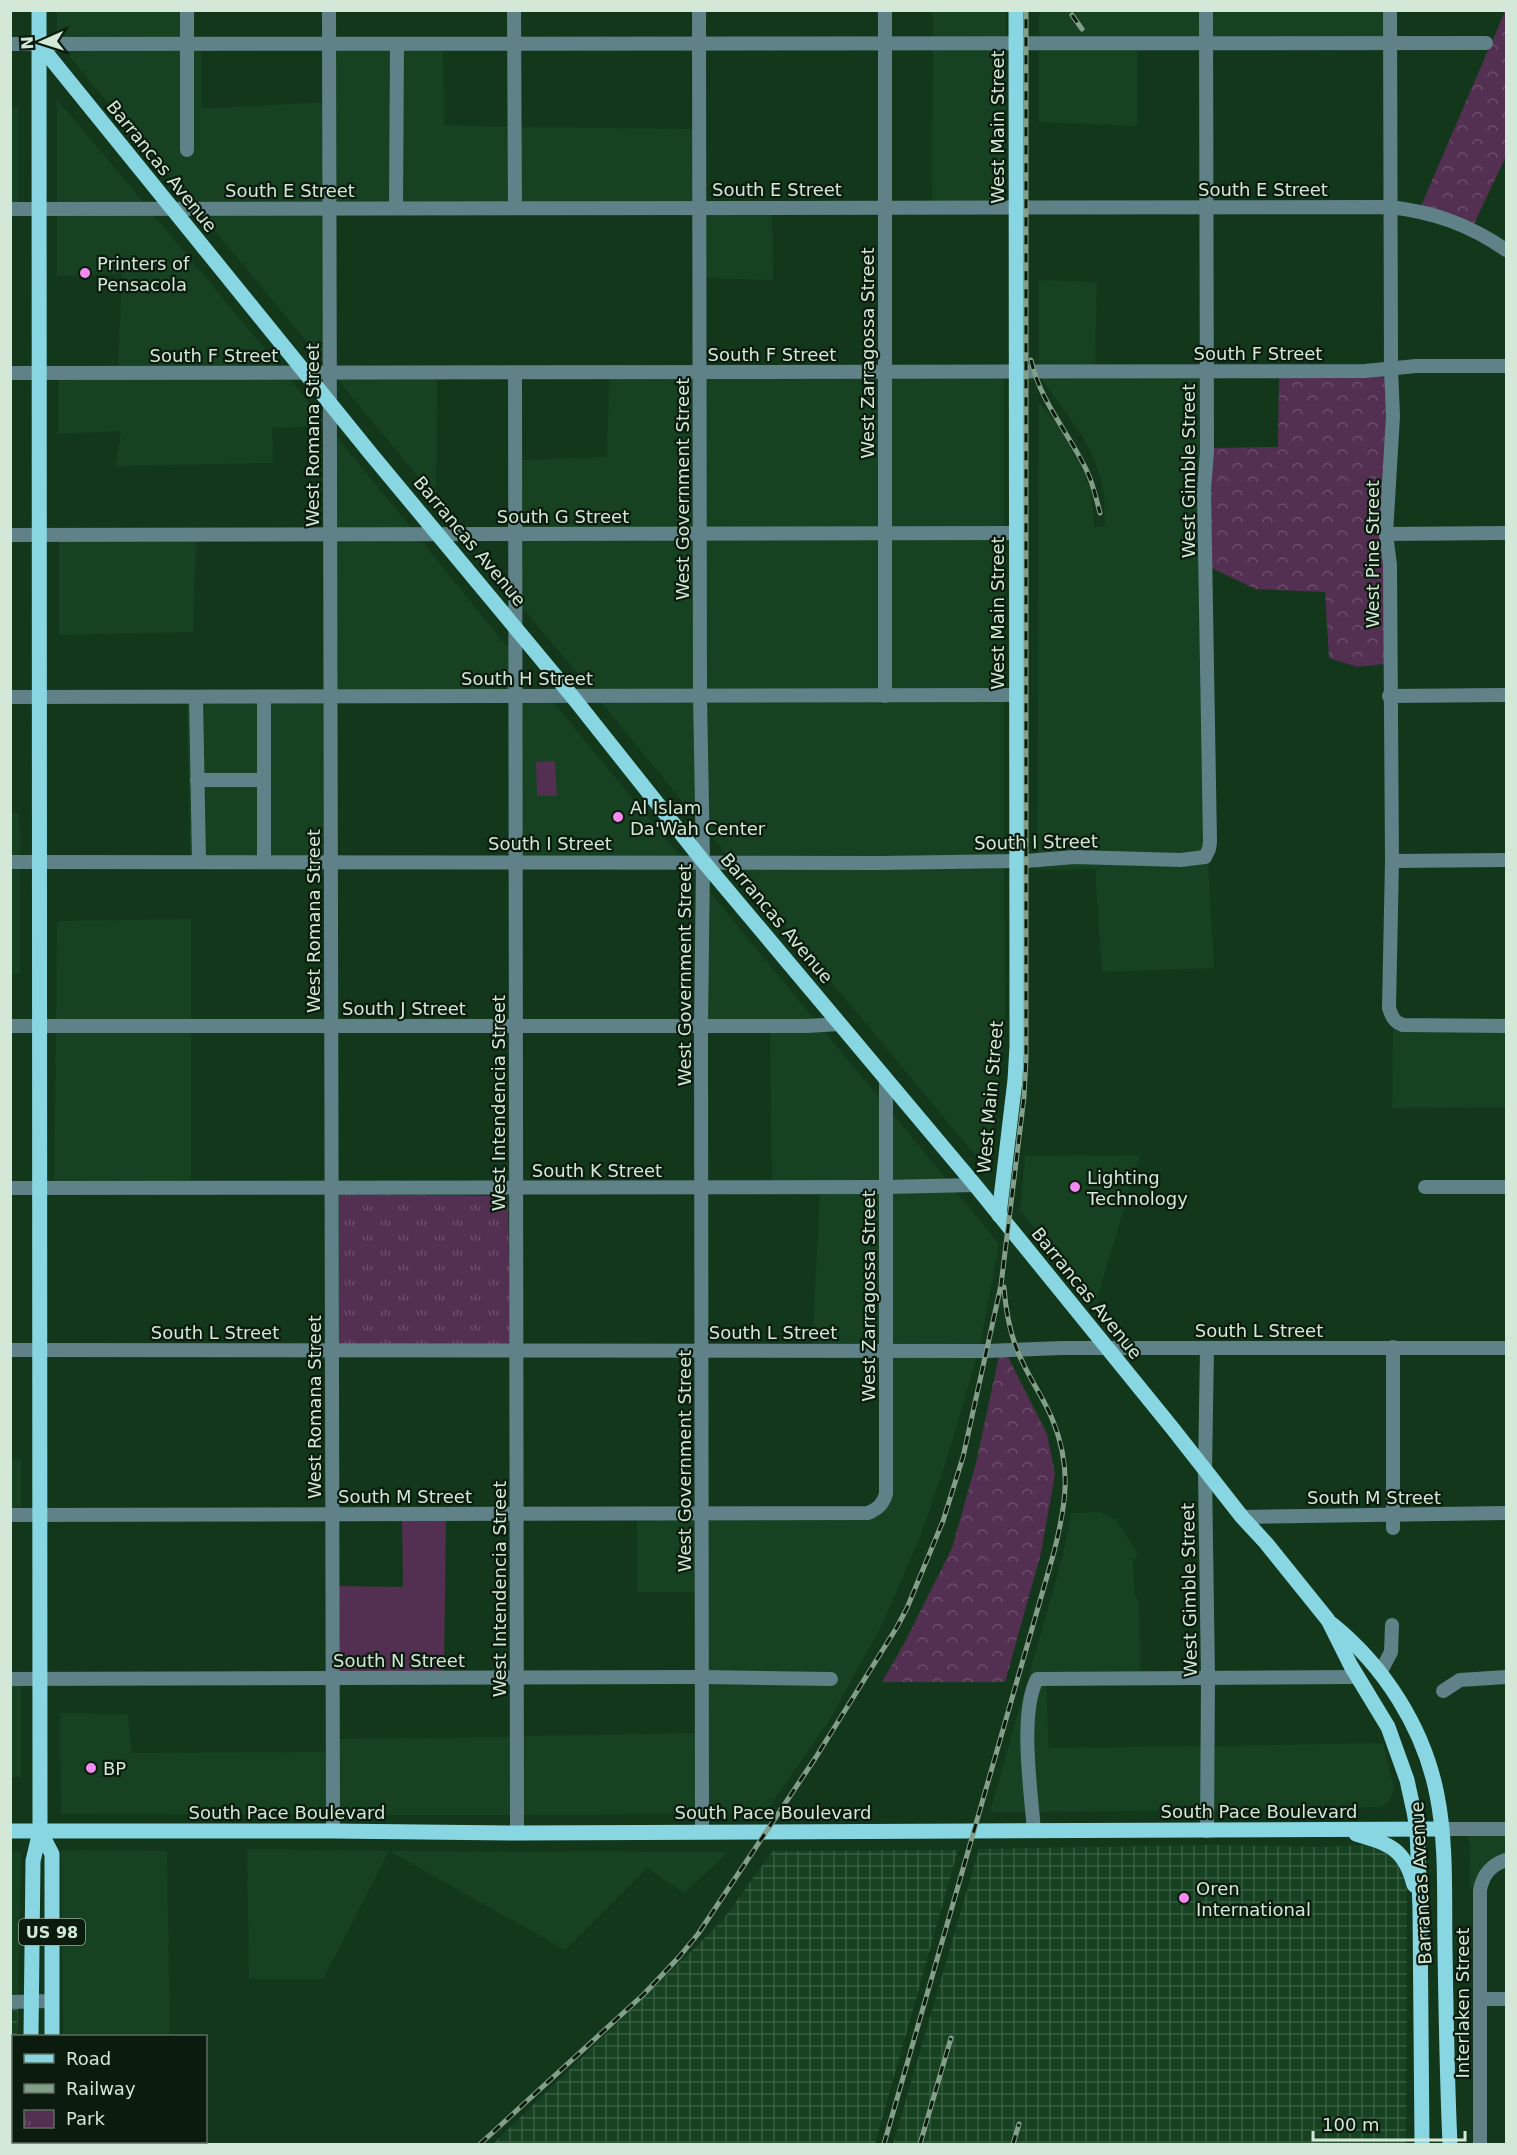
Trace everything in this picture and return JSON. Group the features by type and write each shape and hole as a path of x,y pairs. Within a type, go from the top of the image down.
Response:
{"main road":[{"path":"39,10 37,209 40,1831"},
{"name":"West Main Street","path":"999,1215 1016,1065 1016,10"},
{"name":"Barrancas Avenue","path":"39,44 572,696 703,861 975,1185 1242,1517 1328,1620 1354,1642 1380,1673 1409,1719 1425,1756 1437,1796 1442,1829 1450,2145"},
{"name":"Barrancas Avenue","path":"1328,1620 1388,1727 1407,1780 1417,1829 1422,2145"},
{"name":"South Pace Boulevard","path":"10,1831 517,1833 1442,1829"},
{"path":"1342,1830 1383,1842 1395,1849 1410,1868 1420,1909"},
{"name":"US 98","path":"40,1831 52,1854 52,2035"},
{"name":"US 98","path":"31,2035 33,1861 40,1831"}],"street":[{"path":"187,10 187,150"},
{"name":"West Romana Street","path":"329,10 333,1831"},
{"path":"514,10 515,208"},
{"name":"West Government Street","path":"699,10 700,696 703,861 701,1026 702,1832"},
{"name":"West Zarragossa Street","path":"885,10 885,696"},
{"name":"West Gimble Street","path":"1204,857 1210,842 1204,490 1207,452 1206,10"},
{"name":"West Pine Street","path":"1390,10 1393,416 1386,534 1390,565 1389,696 1392,861 1388,997 1392,1018 1397,1023 1409,1026 1506,1026"},
{"path":"10,44 1486,43"},
{"path":"396,208 397,44"},
{"name":"South E Street","path":"10,209 1390,207 1434,214 1457,222 1485,235 1506,250"},
{"name":"South F Street","path":"10,373 1016,372 1506,366"},
{"name":"West Intendencia Street","path":"514,373 517,1833"},
{"path":"1386,534 1506,533"},
{"name":"South G Street","path":"10,536 1017,534"},
{"name":"South H Street","path":"10,697 1017,695"},
{"path":"1389,696 1506,695"},
{"path":"196,697 199,862"},
{"path":"264,697 264,862"},
{"path":"197,780 264,780"},
{"name":"South I Street","path":"10,862 879,863 1017,861 1074,857 1197,860 1204,857"},
{"path":"1392,861 1506,860"},
{"name":"South J Street","path":"10,1026 840,1024"},
{"name":"West Zarragossa Street","path":"877,1509 886,1494 886,1080"},
{"name":"South K Street","path":"10,1188 886,1188 975,1185"},
{"path":"1425,1187 1506,1187"},
{"path":"1393,1347 1393,1521"},
{"name":"West Gimble Street","path":"1207,1348 1205,1472 1208,1678 1207,1831"},
{"name":"South L Street","path":"10,1350 1506,1348"},
{"name":"South M Street","path":"10,1515 868,1513 877,1509"},
{"name":"South M Street","path":"1242,1517 1393,1521 1506,1513"},
{"path":"1380,1673 1391,1652 1392,1625"},
{"name":"South N Street","path":"10,1679 702,1677 831,1679"},
{"path":"1034,1831 1028,1725 1030,1699 1037,1679 1358,1677"},
{"path":"1443,1691 1460,1680 1506,1677"},
{"name":"South Pace Boulevard","path":"1442,1829 1506,1829"},
{"name":"Interlaken Street","path":"1480,2145 1480,1890 1487,1872 1493,1866 1506,1860"},
{"path":"1480,1999 1506,1999"},
{"path":"10,2002 52,2001"}],"shaded area":[{"path":"57,11 181,11 181,38 57,39"},
{"path":"933,11 1006,11 1006,38 933,38"},
{"path":"1039,11 1200,11 1200,38 1039,38"},
{"path":"1212,11 1384,11 1384,38 1212,38"},
{"path":"933,48 1006,48 1004,202 932,202"},
{"path":"1039,48 1137,48 1137,126 1039,122"},
{"path":"63,49 181,49 182,156 193,155 193,49 201,49 201,109 324,102 324,203 192,203"},
{"path":"335,49 443,49 444,125 509,127 509,202 336,203"},
{"path":"57,99 145,204 57,204"},
{"path":"10,107 18,107 18,204 11,204"},
{"path":"520,127 693,129 693,202 521,202"},
{"path":"705,212 772,212 773,280 705,278"},
{"path":"200,213 324,213 324,363"},
{"path":"57,214 153,214 281,368 118,368 122,274 57,276"},
{"path":"1039,280 1097,282 1095,366 1039,367"},
{"path":"1200,376 1201,726 1204,842 1201,853 1196,855 1037,855 1039,402 1069,440 1083,468 1092,496 1094,527 1105,526 1104,493 1096,464 1082,435 1040,377"},
{"path":"879,377 880,529 705,529 705,378"},
{"path":"891,377 1004,377 1004,528 891,529"},
{"path":"58,378 289,378 324,421 324,426 272,428 273,463 116,466 121,431 58,434"},
{"path":"336,378 437,378 436,499 436,498"},
{"path":"609,378 693,378 694,529 521,529 521,460 607,457"},
{"path":"336,436 412,529 336,530"},
{"path":"420,539 509,649 509,691 336,692 336,540"},
{"path":"521,539 694,539 694,691 592,691 521,606"},
{"path":"705,539 879,539 880,690 706,691"},
{"path":"891,539 1004,539 1004,690 891,690"},
{"path":"59,540 196,540 193,632 59,635"},
{"path":"600,701 694,701 696,818"},
{"path":"706,701 1004,701 1004,856 728,856 709,833"},
{"path":"187,702 324,702 325,856 190,857"},
{"path":"521,702 553,702 680,856 522,856"},
{"path":"10,813 19,813 20,857 11,857"},
{"path":"1208,861 1214,968 1102,972 1095,869 1037,870 1037,865 1074,862 1181,866 1205,864"},
{"path":"1004,866 1005,1033 991,1137 982,1153 974,1154 736,867"},
{"path":"10,867 20,867 20,973 11,974"},
{"path":"709,891 815,1020 707,1021"},
{"path":"191,919 191,1021 56,1021 57,921"},
{"path":"1393,1027 1396,1030 1506,1031 1505,1107 1392,1108"},
{"path":"823,1030 880,1099 880,1182 772,1182 770,1031"},
{"path":"56,1031 191,1031 191,1183 54,1183"},
{"path":"892,1113 948,1181 892,1182"},
{"path":"1140,1155 1096,1303 1020,1210 1025,1156"},
{"path":"956,1191 999,1244 980,1346 892,1345 892,1193"},
{"path":"820,1193 881,1193 881,1345 812,1346"},
{"path":"892,1355 977,1356 947,1459 920,1537 881,1627 827,1724 764,1814 708,1814 708,1683 836,1684 837,1675 708,1672 707,1519 878,1516 885,1510"},
{"path":"10,1459 21,1459 21,1510 11,1510"},
{"path":"1101,1512 1116,1520 1138,1554 1133,1561 1135,1597 1139,1601 1140,1673 1034,1672 1031,1674 1024,1698 1027,1812 990,1812 1063,1555 1071,1513"},
{"path":"637,1519 696,1519 696,1592 637,1592"},
{"path":"1081,1683 1046,1686 1049,1748 1202,1746 1201,1810 1039,1812 1034,1725 1036,1700 1041,1684"},
{"path":"11,1684 21,1684 21,1778 11,1777"},
{"path":"60,1713 128,1714 132,1753 327,1752 327,1815 61,1814"},
{"path":"696,1733 696,1814 523,1815 523,1736"},
{"path":"511,1737 511,1815 339,1815 339,1739"},
{"path":"1383,1743 1394,1788 1390,1800 1382,1807 1213,1810 1214,1746"},
{"path":"1467,1834 1506,1834 1506,1855 1492,1859 1475,1887 1469,1888 1470,1845"},
{"path":"1213,1845 1318,1847 1364,1845 1381,1849 1404,1871 1407,1880 1406,2144 893,2144 979,1849"},
{"path":"247,1849 389,1851 323,1979 249,1979"},
{"path":"61,1850 167,1851 170,2035 63,2035"},
{"path":"958,1850 875,2144 493,2144 722,1921 773,1851"},
{"path":"11,1851 21,1851 18,1997 11,1997"},
{"path":"389,1851 729,1852 684,1893 647,1868 565,1950"},
{"path":"11,2007 18,2007 17,2035 12,2035 12,2143 16,2144 11,2144"}],"green space":[{"path":"1505,11 1506,156 1474,224 1421,206"},
{"path":"1385,375 1387,416 1384,664 1357,667 1329,658 1325,592 1255,589 1212,568 1210,490 1213,448 1278,447 1279,376"},
{"path":"555,761 557,796 537,796 536,762"},
{"path":"339,1194 508,1196 510,1344 339,1344"},
{"path":"999,1356 1008,1357 1047,1434 1055,1474 1041,1553 1005,1682 882,1682 905,1642 952,1548 976,1463"},
{"path":"402,1519 446,1519 444,1673 338,1674 338,1586 403,1587"}],"railway":[{"path":"480,2144 644,1994 698,1934 816,1757 897,1627 943,1521 963,1457 1001,1285 1024,1097 1026,1058 1026,10"},
{"path":"1072,15 1082,29"},
{"path":"1031,360 1041,390 1088,474 1100,513"},
{"path":"884,2144 1062,1518 1065,1470 1059,1438 1050,1413 1015,1345 1004,1287"},
{"path":"920,2144 951,2038"},
{"path":"1013,2144 1019,2124"}],"place":[{"name":"Printers of Pensacola","path":"85,273"},
{"name":"Al Islam Da'Wah Center","path":"618,817"},
{"name":"Lighting Technology","path":"1075,1187"},
{"name":"BP","path":"91,1768"},
{"name":"Oren International","path":"1184,1898"}]}
